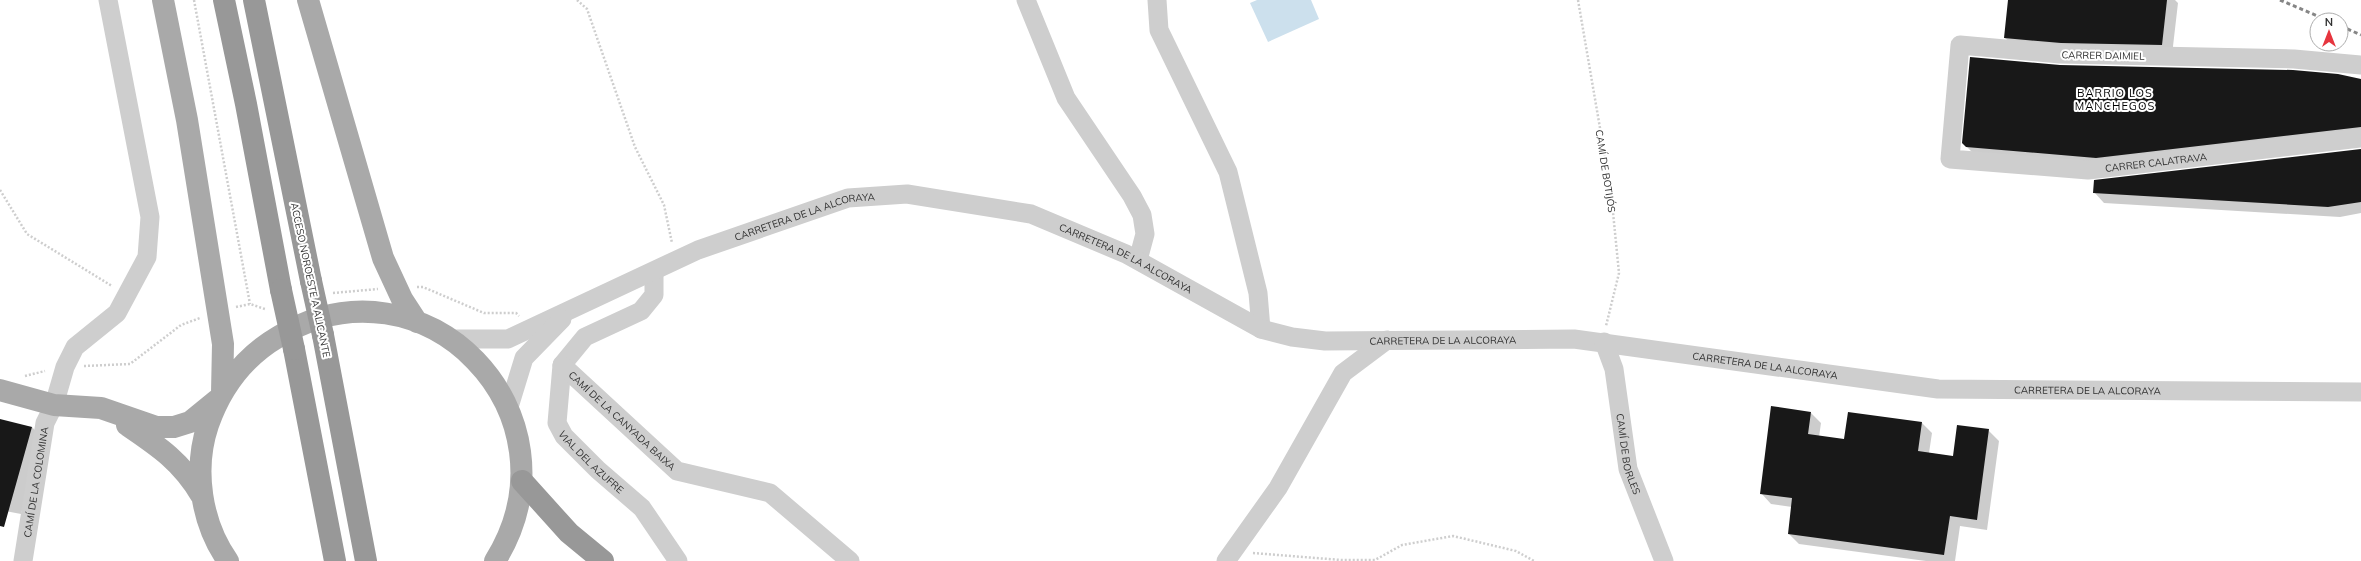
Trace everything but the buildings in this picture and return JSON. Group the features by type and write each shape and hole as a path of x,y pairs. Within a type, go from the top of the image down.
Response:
{"highway":[{"path":"224,0 246,104 334,561"},
{"name":"ACCESO NOROESTE A ALICANTE","path":"254,0 323,335 366,561"},
{"path":"522,482 569,533 603,561"}],"main road":[{"path":"5,391 54,405 101,408 156,427 174,427 190,422 220,397 223,344 187,120 163,0"},
{"path":"308,0 383,258 402,299 417,322"},
{"path":"203,499 201,465 206,432 220,397 234,375 255,353 286,331 306,322 328,316 373,313 417,322 451,339 485,369 509,407 521,450 522,482 514,526 496,561"},
{"path":"101,408 152,441 177,462 190,476 203,499 215,538 228,561"}],"street":[{"name":"CAMÍ DE LA COLOMINA","path":"22,561 45,423 54,405 65,367 75,347 117,313 146,257 150,217 108,0"},
{"path":"1026,0 1066,98 1132,196 1142,215 1145,234 1138,260"},
{"path":"1157,0 1159,30 1228,172 1258,294 1261,329"},
{"name":"CARRER DAIMIEL","path":"1950,159 1960,45 2060,54 2294,59 2361,65"},
{"name":"CARRER CALATRAVA","path":"1950,159 2088,170 2361,138"},
{"name":"CARRETERA DE LA ALCORAYA","path":"451,339 508,338 654,272 698,250 848,198 907,194 1031,214 1138,260 1261,329 1292,337 1325,341 1574,338 1607,333 1938,389 2361,392"},
{"path":"562,365 585,337 641,311 654,295 654,272"},
{"path":"509,407 524,358 573,308"},
{"name":"CAMÍ DE BORLES","path":"1607,333 1614,368 1628,469 1664,561"},
{"path":"1230,556 1278,488 1343,374 1387,340"},
{"name":"VIAL DEL AZUFRE","path":"562,365 557,423 564,436 598,470 642,508 678,561"},
{"name":"CAMÍ DE LA CANYADA BAIXA","path":"562,365 677,471 770,493 850,561"}],"path":[{"path":"5,391 16,379 56,367 130,364 181,325 218,312 250,304 194,0"},
{"path":"577,0 586,9 635,147 664,205 676,261"},
{"name":"CAMÍ DE BOTIJÓS","path":"1578,0 1611,192 1619,273 1607,333"},
{"path":"0,190 27,234 127,295"},
{"path":"1230,556 1375,560 1402,545 1453,536 1516,551 1534,561"}],"water":[{"path":"1257,0 1311,0 1319,19 1268,42 1250,3"}],"railway":[{"path":"2280,0 2309,12"},
{"path":"2349,30 2361,35"}],"district":[{"name":"BARRIO LOS MANCHEGOS","path":"2115,99"}]}
